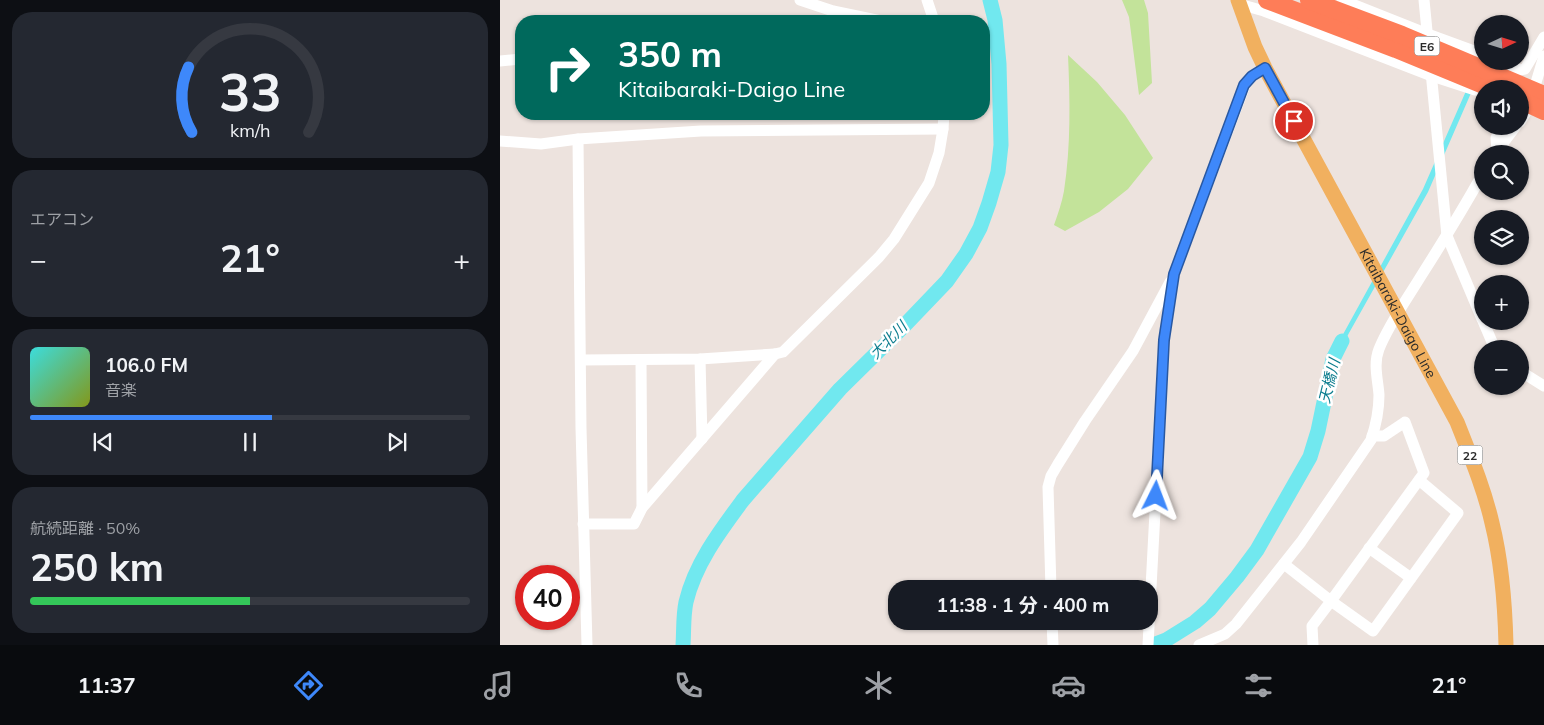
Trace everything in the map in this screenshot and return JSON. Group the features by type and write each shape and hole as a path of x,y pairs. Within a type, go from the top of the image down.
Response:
{"highway":[{"name":"E6","path":"1267,0 1388,46 1474,82"},
{"name":"E6","path":"1310,0 1411,39 1542,102"},
{"name":"E6","path":"1529,101 1542,102"}],"main road":[{"name":"Kitaibaraki-Daigo Line","path":"1239,2 1254,47 1457,422 1485,496 1498,553 1503,584 1506,645"}],"street":[{"path":"800,0 830,15"},
{"path":"927,0 932,15"},
{"path":"1342,0 1474,51"},
{"path":"1424,0 1447,236 1474,299"},
{"path":"1239,2 1432,76 1474,89"},
{"path":"1529,62 1544,37"},
{"path":"1529,106 1544,56"},
{"path":"500,61 515,60"},
{"path":"1051,580 1048,487 1051,476 1133,351 1174,274 1244,85 1252,76 1265,68"},
{"path":"581,360 700,360 783,352 879,257 894,239 928,183 939,154 944,120"},
{"path":"500,141 541,144 578,138 701,131 943,128"},
{"path":"1501,145 1509,135"},
{"path":"578,138 581,428 587,645"},
{"path":"1199,645 1224,634 1236,624 1301,542 1372,436 1378,414 1379,395 1376,366 1378,352 1398,314 1474,189"},
{"path":"1148,645 1164,340 1174,274"},
{"path":"583,524 634,524 642,508 775,354"},
{"path":"641,360 642,508"},
{"path":"700,360 702,439"},
{"path":"1529,377 1544,386"},
{"path":"1313,645 1312,626 1424,473 1405,422 1384,436 1372,436"},
{"path":"1284,564 1373,631 1458,513 1419,480"},
{"path":"1369,548 1411,578"},
{"path":"1052,630 1053,645"}],"green space":[{"path":"1122,0 1144,0 1148,13 1152,83 1139,95 1129,17"},
{"path":"1068,55 1097,82 1125,115 1153,158 1128,189 1099,212 1065,231 1054,225 1063,195 1068,157"}],"water":[{"path":"1480,70 1486,70 1480,80 1474,80 1474,88 1428,192 1335,360 1330,358 1423,189 1466,91"}],"waterway":[{"name":"大北川","path":"683,645 685,607 695,574 709,548 743,500 840,389 947,281 966,254 980,228 998,172 1001,145 999,64 995,20 990,0"},
{"name":"天橋川","path":"1153,645 1166,640 1195,622 1210,609 1257,550 1310,457 1318,431 1333,359 1342,341"}],"route":[{"path":"1156,496 1164,340 1174,274 1244,85 1252,76 1265,68 1294,121"}]}
